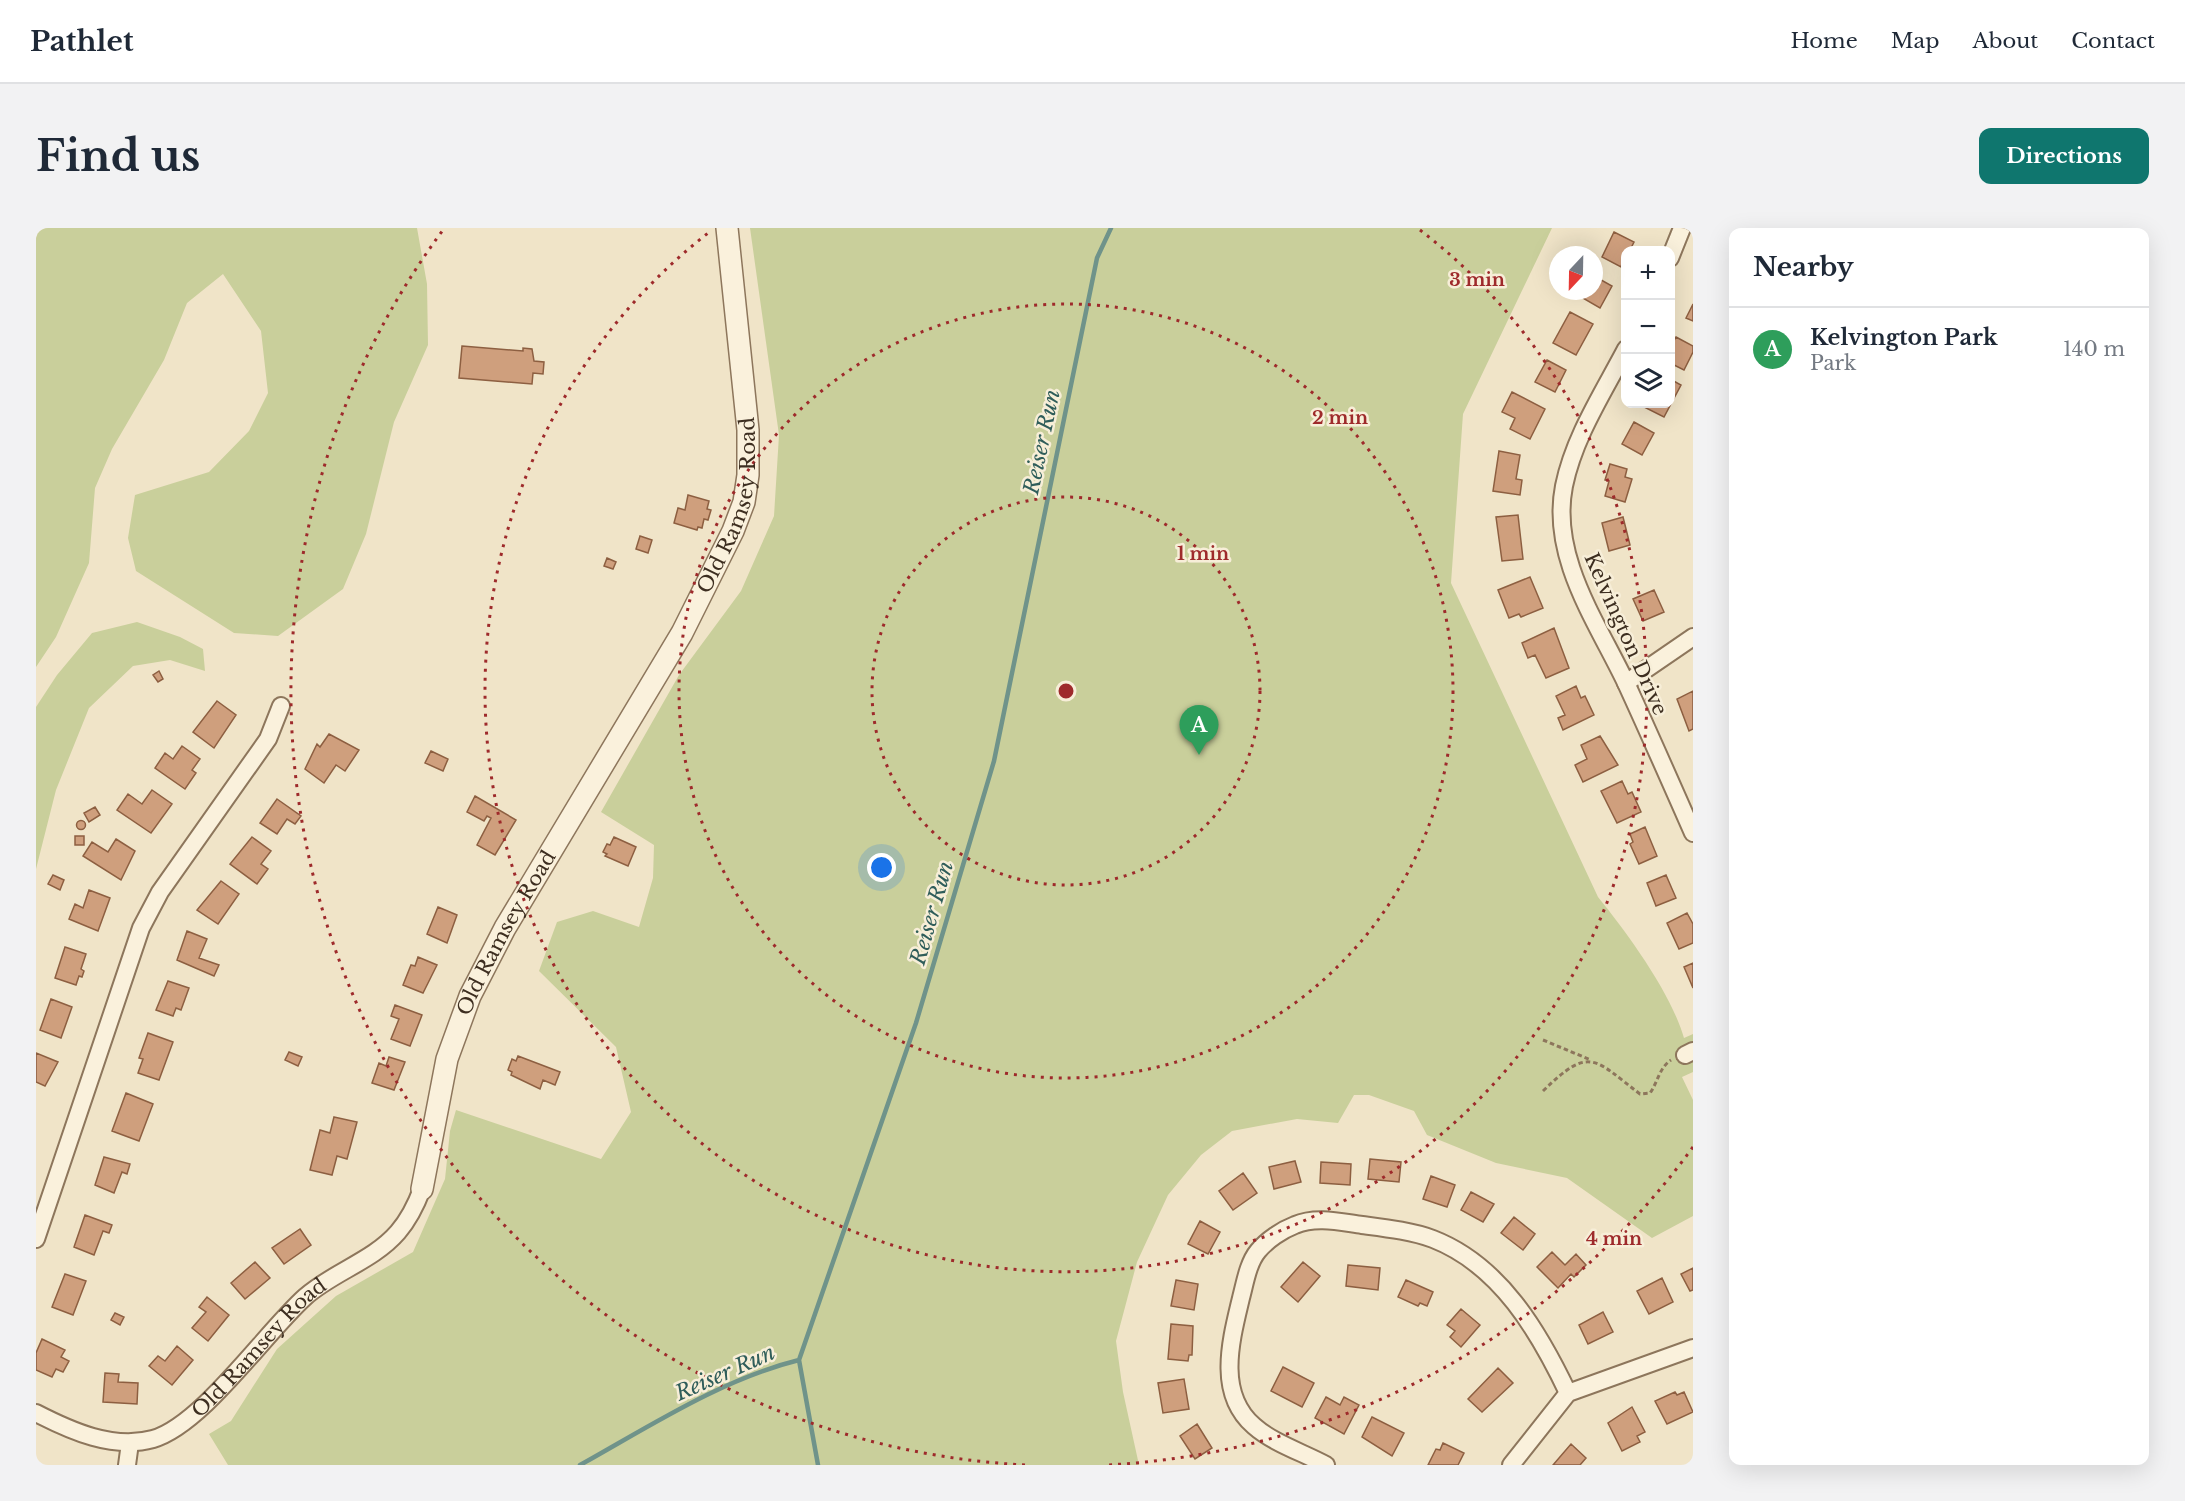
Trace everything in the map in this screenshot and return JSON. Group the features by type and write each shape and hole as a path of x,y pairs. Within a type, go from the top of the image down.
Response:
{"street":[{"name":"Old Ramsey Road","path":"36,1413 89,1436 130,1443 154,1438 186,1420 212,1397 308,1295 385,1245 413,1214 422,1189 447,1059 470,996 505,928 682,633 733,531 744,502 748,475 748,430 728,228"},
{"path":"1675,247 1682,228"},
{"name":"Kelvington Drive","path":"1623,354 1574,448 1564,487 1561,522 1572,573 1626,683 1693,833"},
{"path":"1626,683 1693,637"},
{"path":"36,1239 141,928 160,892 268,739 281,706"},
{"path":"1326,1465 1254,1426 1241,1409 1230,1382 1229,1349 1247,1274 1257,1252 1277,1235 1296,1224 1323,1220 1383,1227 1433,1239 1463,1255 1510,1297 1545,1345 1568,1393"},
{"path":"1511,1465 1568,1393 1693,1348"},
{"path":"127,1465 130,1443"}],"path":[{"path":"1543,1040 1577,1052 1603,1065 1640,1094 1650,1093 1657,1083 1661,1069 1668,1061 1689,1053"},
{"path":"1543,1091 1560,1074 1578,1062 1592,1060"}],"green space":[{"path":"36,228 417,228 427,284 428,345 394,422 366,534 343,589 278,636 234,633 136,571 128,538 135,495 209,472 249,431 268,393 261,331 223,274 187,303 164,360 112,449 95,488 89,563 56,637 36,667"},
{"path":"750,228 1552,228 1463,414 1451,583 1598,897 1635,946 1659,983 1684,1038 1693,1034 1693,1072 1682,1077 1693,1100 1693,1216 1652,1238 1567,1178 1496,1163 1427,1135 1414,1111 1369,1095 1354,1095 1338,1123 1297,1119 1232,1131 1201,1155 1168,1195 1137,1262 1116,1341 1123,1392 1139,1465 228,1465 209,1434 231,1421 277,1349 336,1296 413,1252 445,1179 450,1131 456,1110 601,1159 631,1112 616,1047 539,971 557,922 593,911 639,927 653,878 654,845 601,812 679,675 741,591 774,516 779,435"},
{"path":"137,622 180,637 203,649 205,671 170,660 133,666 89,708 56,790 36,869 36,707 57,675 92,633"}],"building":[{"path":"1614,232 1634,242 1632,246 1621,246 1621,267 1603,258"},
{"path":"1603,281 1612,286 1600,308 1586,300 1603,300"},
{"path":"1693,304 1693,321 1686,318"},
{"path":"1570,312 1593,324 1576,355 1553,343"},
{"path":"1676,337 1693,346 1693,352 1684,370 1675,366"},
{"path":"462,346 523,351 523,348 532,349 534,361 544,362 543,374 533,373 532,384 459,378"},
{"path":"1547,360 1566,370 1555,392 1535,382"},
{"path":"1675,382 1681,385 1675,396"},
{"path":"1512,392 1545,409 1530,439 1510,429 1515,418 1502,412"},
{"path":"1646,408 1669,408 1664,417"},
{"path":"1634,422 1654,433 1642,455 1622,444"},
{"path":"1499,451 1520,455 1516,479 1522,480 1520,495 1493,491"},
{"path":"1610,464 1627,469 1625,477 1632,479 1625,502 1605,496 1609,481 1605,480"},
{"path":"688,495 709,501 707,509 711,510 708,520 704,519 702,528 698,527 697,530 674,523 678,508 685,510"},
{"path":"1518,515 1523,559 1502,561 1496,517"},
{"path":"1623,517 1630,545 1609,551 1602,523"},
{"path":"640,536 652,540 648,553 636,549"},
{"path":"607,558 616,562 613,569 604,566"},
{"path":"1530,577 1543,608 1521,617 1519,614 1509,618 1498,590"},
{"path":"1654,590 1664,612 1643,621 1633,599"},
{"path":"1554,628 1569,668 1546,678 1535,655 1528,658 1522,643"},
{"path":"159,671 163,679 158,682 153,675"},
{"path":"1576,686 1581,698 1585,696 1594,715 1563,730 1558,718 1565,715 1556,696"},
{"path":"1693,691 1693,729 1689,731 1677,699"},
{"path":"217,701 236,715 214,748 193,732"},
{"path":"329,734 359,750 345,771 336,765 324,783 305,769 317,744 320,747"},
{"path":"1600,736 1618,765 1583,782 1575,765 1587,759 1581,745"},
{"path":"182,746 200,759 192,770 196,773 185,789 155,768 165,753 173,759"},
{"path":"431,751 448,759 443,771 425,763"},
{"path":"1622,781 1628,794 1632,792 1641,812 1617,823 1601,791"},
{"path":"152,790 172,804 151,833 117,810 128,794 142,804"},
{"path":"475,796 516,820 495,855 477,845 491,818 487,816 484,821 467,812"},
{"path":"277,799 301,816 295,824 287,819 277,834 260,823"},
{"path":"95,807 100,815 89,822 84,813"},
{"path":"81,820 86,825 81,830 76,825"},
{"path":"1645,827 1657,856 1639,864 1630,844 1633,842 1630,834"},
{"path":"75,836 84,836 84,845 75,845"},
{"path":"252,837 271,851 261,864 268,869 257,884 230,864"},
{"path":"614,837 636,847 628,866 605,856 607,854 603,852"},
{"path":"116,839 135,851 121,880 83,856 92,842 108,852"},
{"path":"53,875 64,880 60,890 48,884"},
{"path":"1666,875 1676,898 1656,906 1647,883"},
{"path":"221,881 239,894 218,924 197,910"},
{"path":"89,890 110,898 98,931 69,919 75,904 83,908"},
{"path":"438,907 457,915 447,943 427,934"},
{"path":"1687,913 1693,924 1693,943 1679,949 1667,923"},
{"path":"187,931 207,939 199,958 219,965 214,976 177,960"},
{"path":"65,947 86,954 81,969 84,971 82,977 79,976 76,985 55,978"},
{"path":"418,957 437,965 423,993 403,985 411,965 415,966"},
{"path":"1693,963 1693,988 1684,967"},
{"path":"168,981 189,988 181,1010 176,1008 173,1016 156,1010"},
{"path":"51,999 72,1007 61,1038 40,1030"},
{"path":"395,1005 422,1015 410,1046 391,1039 399,1019 391,1016"},
{"path":"148,1033 173,1042 159,1080 138,1073 143,1059 139,1058"},
{"path":"289,1052 302,1057 298,1066 285,1060"},
{"path":"36,1053 58,1062 45,1086 36,1082"},
{"path":"518,1056 560,1072 555,1085 543,1080 540,1089 511,1075 512,1072 508,1070 512,1059 516,1061"},
{"path":"389,1057 405,1062 394,1090 372,1083 379,1063 386,1066"},
{"path":"126,1093 153,1104 139,1141 112,1131"},
{"path":"334,1117 357,1122 347,1159 337,1156 332,1175 310,1170 320,1130 330,1133"},
{"path":"104,1157 130,1164 127,1174 122,1172 114,1193 95,1185"},
{"path":"1370,1159 1401,1162 1399,1182 1368,1179"},
{"path":"1295,1161 1301,1182 1274,1189 1269,1167"},
{"path":"1321,1162 1351,1164 1350,1185 1320,1183"},
{"path":"1243,1173 1257,1193 1233,1210 1219,1191"},
{"path":"1431,1176 1455,1185 1447,1207 1423,1199"},
{"path":"1471,1192 1494,1204 1483,1222 1461,1210"},
{"path":"85,1215 112,1225 109,1233 103,1231 94,1255 74,1247"},
{"path":"1514,1217 1535,1234 1523,1250 1501,1233"},
{"path":"1200,1221 1220,1232 1208,1254 1188,1244"},
{"path":"300,1229 311,1245 284,1264 272,1248"},
{"path":"1552,1252 1565,1265 1576,1254 1586,1265 1574,1277 1571,1274 1558,1288 1537,1267"},
{"path":"255,1262 270,1278 245,1299 231,1283"},
{"path":"1303,1262 1320,1276 1298,1302 1281,1287"},
{"path":"1348,1265 1380,1268 1378,1290 1346,1286"},
{"path":"1693,1268 1693,1290 1690,1291 1681,1274"},
{"path":"65,1274 86,1281 73,1315 52,1307"},
{"path":"1662,1278 1673,1302 1649,1314 1637,1291"},
{"path":"1176,1280 1198,1284 1194,1310 1171,1306"},
{"path":"1406,1280 1433,1292 1427,1306 1420,1303 1418,1306 1398,1297"},
{"path":"207,1297 229,1315 208,1341 192,1328 206,1312 199,1307"},
{"path":"1461,1309 1480,1325 1461,1347 1450,1337 1455,1331 1447,1325"},
{"path":"1603,1312 1613,1332 1588,1344 1579,1325"},
{"path":"115,1313 124,1317 120,1325 111,1320"},
{"path":"1171,1324 1193,1326 1192,1355 1189,1355 1188,1361 1168,1359"},
{"path":"42,1339 65,1350 61,1357 69,1361 63,1372 56,1369 52,1377 36,1370 36,1353"},
{"path":"177,1346 193,1360 172,1385 149,1366 158,1356 165,1361"},
{"path":"1283,1367 1314,1383 1302,1407 1271,1391"},
{"path":"1498,1368 1513,1383 1482,1412 1468,1399"},
{"path":"105,1373 119,1374 118,1382 138,1383 137,1404 103,1402"},
{"path":"1184,1379 1189,1409 1163,1413 1158,1383"},
{"path":"1675,1392 1677,1395 1684,1392 1693,1412 1667,1424 1655,1401"},
{"path":"1326,1397 1340,1405 1344,1397 1359,1405 1344,1434 1315,1418"},
{"path":"1632,1407 1645,1432 1637,1436 1640,1442 1622,1451 1608,1423"},
{"path":"1372,1417 1404,1433 1392,1456 1362,1437"},
{"path":"1197,1424 1212,1448 1195,1459 1180,1436"},
{"path":"1443,1443 1464,1453 1458,1465 1428,1465 1436,1449 1440,1450"},
{"path":"1571,1444 1586,1458 1580,1465 1553,1465"}],"waterway":[{"name":"Reiser Run","path":"818,1465 799,1360 916,1023 994,761 1097,258 1111,228"},
{"name":"Reiser Run","path":"580,1465 714,1391 770,1368 799,1360"}],"place":[{"name":"Kelvington Park","path":"1199,755"}]}
